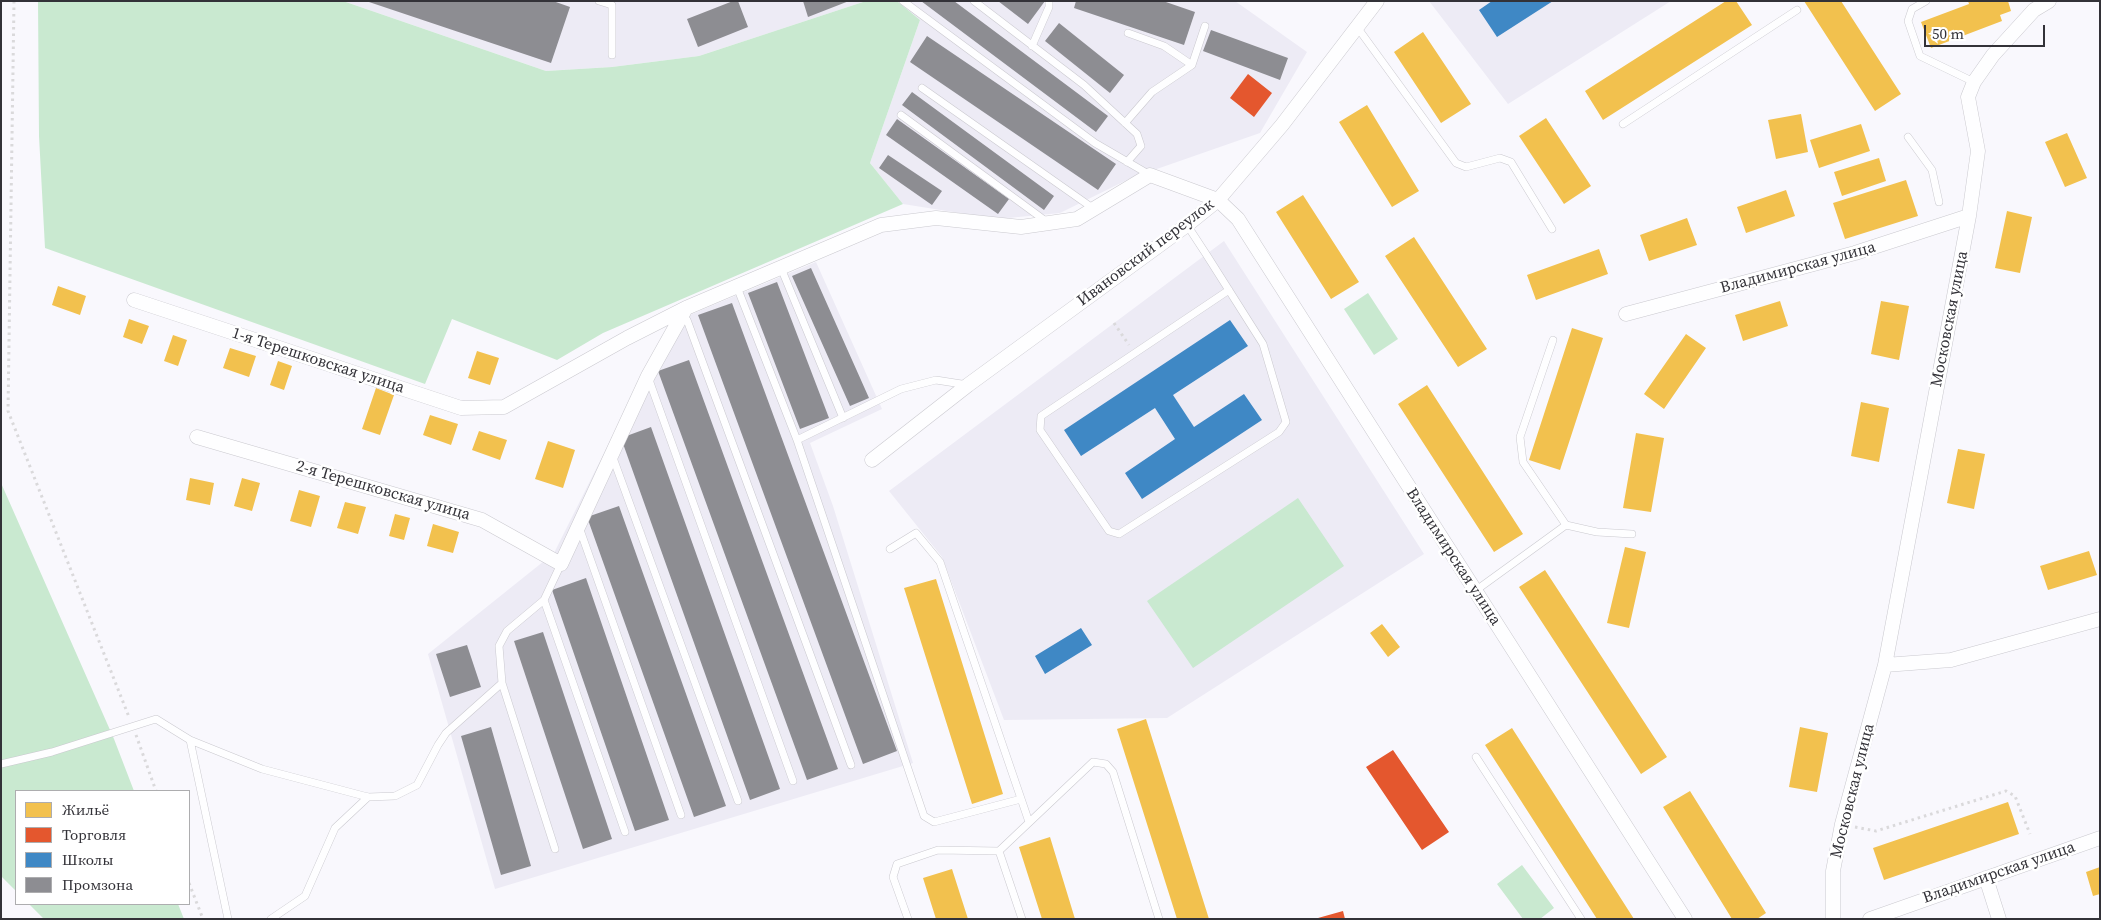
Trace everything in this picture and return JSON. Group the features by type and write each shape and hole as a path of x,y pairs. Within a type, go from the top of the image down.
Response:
{"street":[{"name":"Ивановский переулок","path":"872,460 968,385 1187,225 1218,200 1282,125 1377,1"},
{"name":"Московская улица","path":"1833,919 1834,871 1842,824 1885,665 1969,216 1978,151 1968,97 1974,82 1992,55 2034,10 2049,1"},
{"path":"561,564 648,376 684,312 881,225 936,218 1021,227 1077,220 1150,175 1218,200"},
{"name":"Владимирская улица","path":"1218,200 1238,219 1685,919"},
{"name":"Владимирская улица","path":"1626,314 1855,253 1969,216"},
{"name":"1-я Терешковская улица","path":"134,300 461,408 504,407 627,338 684,312"},
{"name":"2-я Терешковская улица","path":"196,437 482,520 561,564"},
{"path":"1885,665 1951,660 2100,619"},
{"name":"Владимирская улица","path":"1870,919 2100,838"},
{"path":"1986,878 1999,919"}],"lane":[{"path":"600,1 612,5 612,55"},
{"path":"904,1 1095,143 1150,175"},
{"path":"974,1 1084,85 1137,134 1141,146 1127,162"},
{"path":"1032,46 1049,7 1049,1"},
{"path":"1926,1 1912,9 1908,21 1920,56 1974,82"},
{"path":"1623,124 1797,10"},
{"path":"1125,123 1152,92 1192,65 1205,26"},
{"path":"1357,27 1456,162 1466,167 1500,158 1511,162 1552,229"},
{"path":"1128,33 1164,46 1192,65"},
{"path":"922,88 1094,209"},
{"path":"901,115 1049,223"},
{"path":"1908,137 1932,170 1939,202"},
{"path":"1187,225 1229,290 1263,344 1286,422 1279,432 1119,534 1109,531 1040,430 1041,416 1229,290"},
{"path":"781,268 843,418"},
{"path":"737,287 797,440 924,816 934,822 1021,799"},
{"path":"684,312 852,765"},
{"path":"1553,340 1520,437 1523,462 1566,525 1597,532 1632,534"},
{"path":"648,376 793,781"},
{"path":"797,440 901,389 936,380 968,385"},
{"path":"612,455 738,801"},
{"path":"1475,592 1566,525"},
{"path":"578,527 681,816"},
{"path":"890,548 916,533 940,562 1029,822"},
{"path":"555,849 502,683 498,646 507,631 544,600 561,564"},
{"path":"544,600 625,832"},
{"path":"1,764 52,752 156,719 190,740 262,769 368,797 395,796 417,786 446,733 502,683"},
{"path":"190,740 228,919"},
{"path":"1476,757 1581,919"},
{"path":"908,919 893,877 896,864 938,850 999,850 1093,762 1106,764 1113,772 1158,919"},
{"path":"271,919 305,896 335,828 368,797"},
{"path":"999,850 1022,919"}],"path":[{"path":"14,1 8,410 133,726 156,790"},
{"path":"1114,323 1134,353"},
{"path":"1842,824 1876,831 2006,791 2015,796 2030,834"},
{"path":"190,886 203,919"}],"shaded area":[{"path":"343,1 866,1 699,56 612,67 546,71"},
{"path":"897,1 1235,1 1307,52 1260,133 1131,178 1060,213 997,219 903,204 870,163 920,20"},
{"path":"1429,1 1671,1 1508,104"},
{"path":"1224,241 1424,554 1167,718 1004,720 942,557 889,491"},
{"path":"816,262 882,409 810,443 833,506 913,763 495,889 428,654 554,553 657,347 692,314"}],"green space":[{"path":"38,1 343,1 546,71 612,67 699,56 866,1 897,1 920,20 870,163 903,204 603,333 557,360 452,319 425,384 45,248 39,136"},
{"path":"1368,293 1398,339 1374,355 1344,309"},
{"path":"1,483 114,739 134,790 15,790 15,890 1,876"},
{"path":"1298,498 1344,566 1193,668 1147,601"},
{"path":"1522,865 1554,908 1540,919 1523,919 1497,884"},
{"path":"30,905 178,905 184,919 44,919"}],"building: Жильё":[{"path":"1726,1 1736,1 1752,25 1603,120 1585,91"},
{"path":"1804,1 1841,1 1901,94 1875,111"},
{"path":"1968,1 2008,1 2011,11 2000,15 2002,21 1931,48 1921,22 1969,4"},
{"path":"1423,32 1471,104 1441,123 1394,52"},
{"path":"1367,105 1419,191 1392,207 1339,122"},
{"path":"1801,114 1808,152 1776,159 1768,120"},
{"path":"1546,118 1591,186 1564,204 1519,136"},
{"path":"1861,124 1870,151 1819,168 1810,140"},
{"path":"2067,133 2087,178 2065,187 2045,142"},
{"path":"1879,158 1886,181 1842,196 1834,172"},
{"path":"1906,180 1918,216 1845,239 1833,203"},
{"path":"1786,190 1795,216 1746,233 1737,207"},
{"path":"1303,195 1359,282 1331,299 1276,212"},
{"path":"2007,211 2032,217 2020,273 1995,268"},
{"path":"1687,218 1697,245 1649,261 1640,235"},
{"path":"1414,237 1487,349 1458,367 1385,256"},
{"path":"1599,249 1608,274 1536,300 1527,275"},
{"path":"58,286 86,296 80,315 52,305"},
{"path":"1780,301 1788,326 1743,341 1735,315"},
{"path":"1881,301 1909,306 1899,360 1871,354"},
{"path":"129,319 149,326 142,344 123,337"},
{"path":"1572,328 1603,338 1560,470 1529,460"},
{"path":"1686,334 1706,348 1664,409 1644,394"},
{"path":"173,335 187,340 178,366 164,361"},
{"path":"230,348 256,356 249,377 223,368"},
{"path":"477,351 499,358 490,385 468,378"},
{"path":"278,361 292,366 284,390 270,385"},
{"path":"1427,385 1523,534 1494,552 1398,404"},
{"path":"376,388 394,395 380,435 362,429"},
{"path":"1861,402 1889,408 1879,462 1851,456"},
{"path":"430,415 458,424 451,445 423,435"},
{"path":"479,431 507,440 500,460 472,450"},
{"path":"1636,433 1664,438 1651,512 1623,508"},
{"path":"548,441 575,450 563,488 535,479"},
{"path":"1958,449 1985,454 1974,509 1947,503"},
{"path":"190,478 214,483 210,505 186,500"},
{"path":"242,478 260,483 252,511 234,506"},
{"path":"299,490 320,496 311,527 290,521"},
{"path":"345,502 366,507 358,534 337,528"},
{"path":"395,514 410,518 404,540 389,536"},
{"path":"433,524 459,532 453,553 427,546"},
{"path":"1625,547 1646,552 1629,628 1607,623"},
{"path":"2089,551 2097,575 2048,590 2040,566"},
{"path":"1545,570 1667,757 1641,774 1519,587"},
{"path":"936,579 1003,794 972,804 904,588"},
{"path":"1382,624 1400,647 1388,657 1370,633"},
{"path":"1146,719 1209,919 1177,919 1117,729"},
{"path":"1800,727 1828,733 1817,792 1789,787"},
{"path":"1512,728 1634,919 1597,919 1485,745"},
{"path":"1690,791 1766,913 1757,919 1732,919 1663,807"},
{"path":"2008,802 2019,834 1884,880 1873,848"},
{"path":"1050,837 1075,919 1042,919 1019,847"},
{"path":"2100,867 2100,894 2093,896 2086,872"},
{"path":"952,869 968,919 936,919 923,878"}],"building: Торговля":[{"path":"1248,74 1272,93 1254,117 1230,98"},
{"path":"1393,750 1449,832 1422,850 1366,767"},
{"path":"1343,911 1345,919 1318,919 1318,918"}],"building: Школы":[{"path":"1492,1 1553,1 1497,37 1479,10"},
{"path":"1230,320 1248,346 1173,395 1194,427 1244,394 1262,420 1142,499 1125,473 1175,439 1155,408 1081,456 1064,430"},
{"path":"1081,628 1092,645 1045,674 1035,656"}],"building: Промзона":[{"path":"366,1 553,1 570,7 551,63"},
{"path":"733,1 738,1 748,27 698,47 687,19"},
{"path":"803,1 849,1 808,17"},
{"path":"921,1 954,1 1108,116 1096,132"},
{"path":"998,1 1045,1 1028,24"},
{"path":"1076,1 1163,1 1195,12 1184,45 1074,8"},
{"path":"1059,23 1124,75 1110,93 1045,41"},
{"path":"1211,30 1288,58 1280,80 1203,51"},
{"path":"927,36 1116,164 1098,190 910,62"},
{"path":"912,92 1054,196 1044,210 902,105"},
{"path":"897,119 1009,199 998,214 886,135"},
{"path":"888,155 942,191 932,205 879,168"},
{"path":"811,268 869,398 850,406 792,276"},
{"path":"777,282 829,418 800,429 748,293"},
{"path":"732,303 897,751 863,764 698,315"},
{"path":"689,360 838,769 807,780 658,371"},
{"path":"651,427 780,789 750,800 621,438"},
{"path":"619,506 726,806 694,817 587,517"},
{"path":"586,578 669,820 635,831 552,590"},
{"path":"543,632 612,839 583,849 514,641"},
{"path":"467,645 481,687 450,697 436,654"},
{"path":"491,727 531,866 501,875 461,736"}]}
